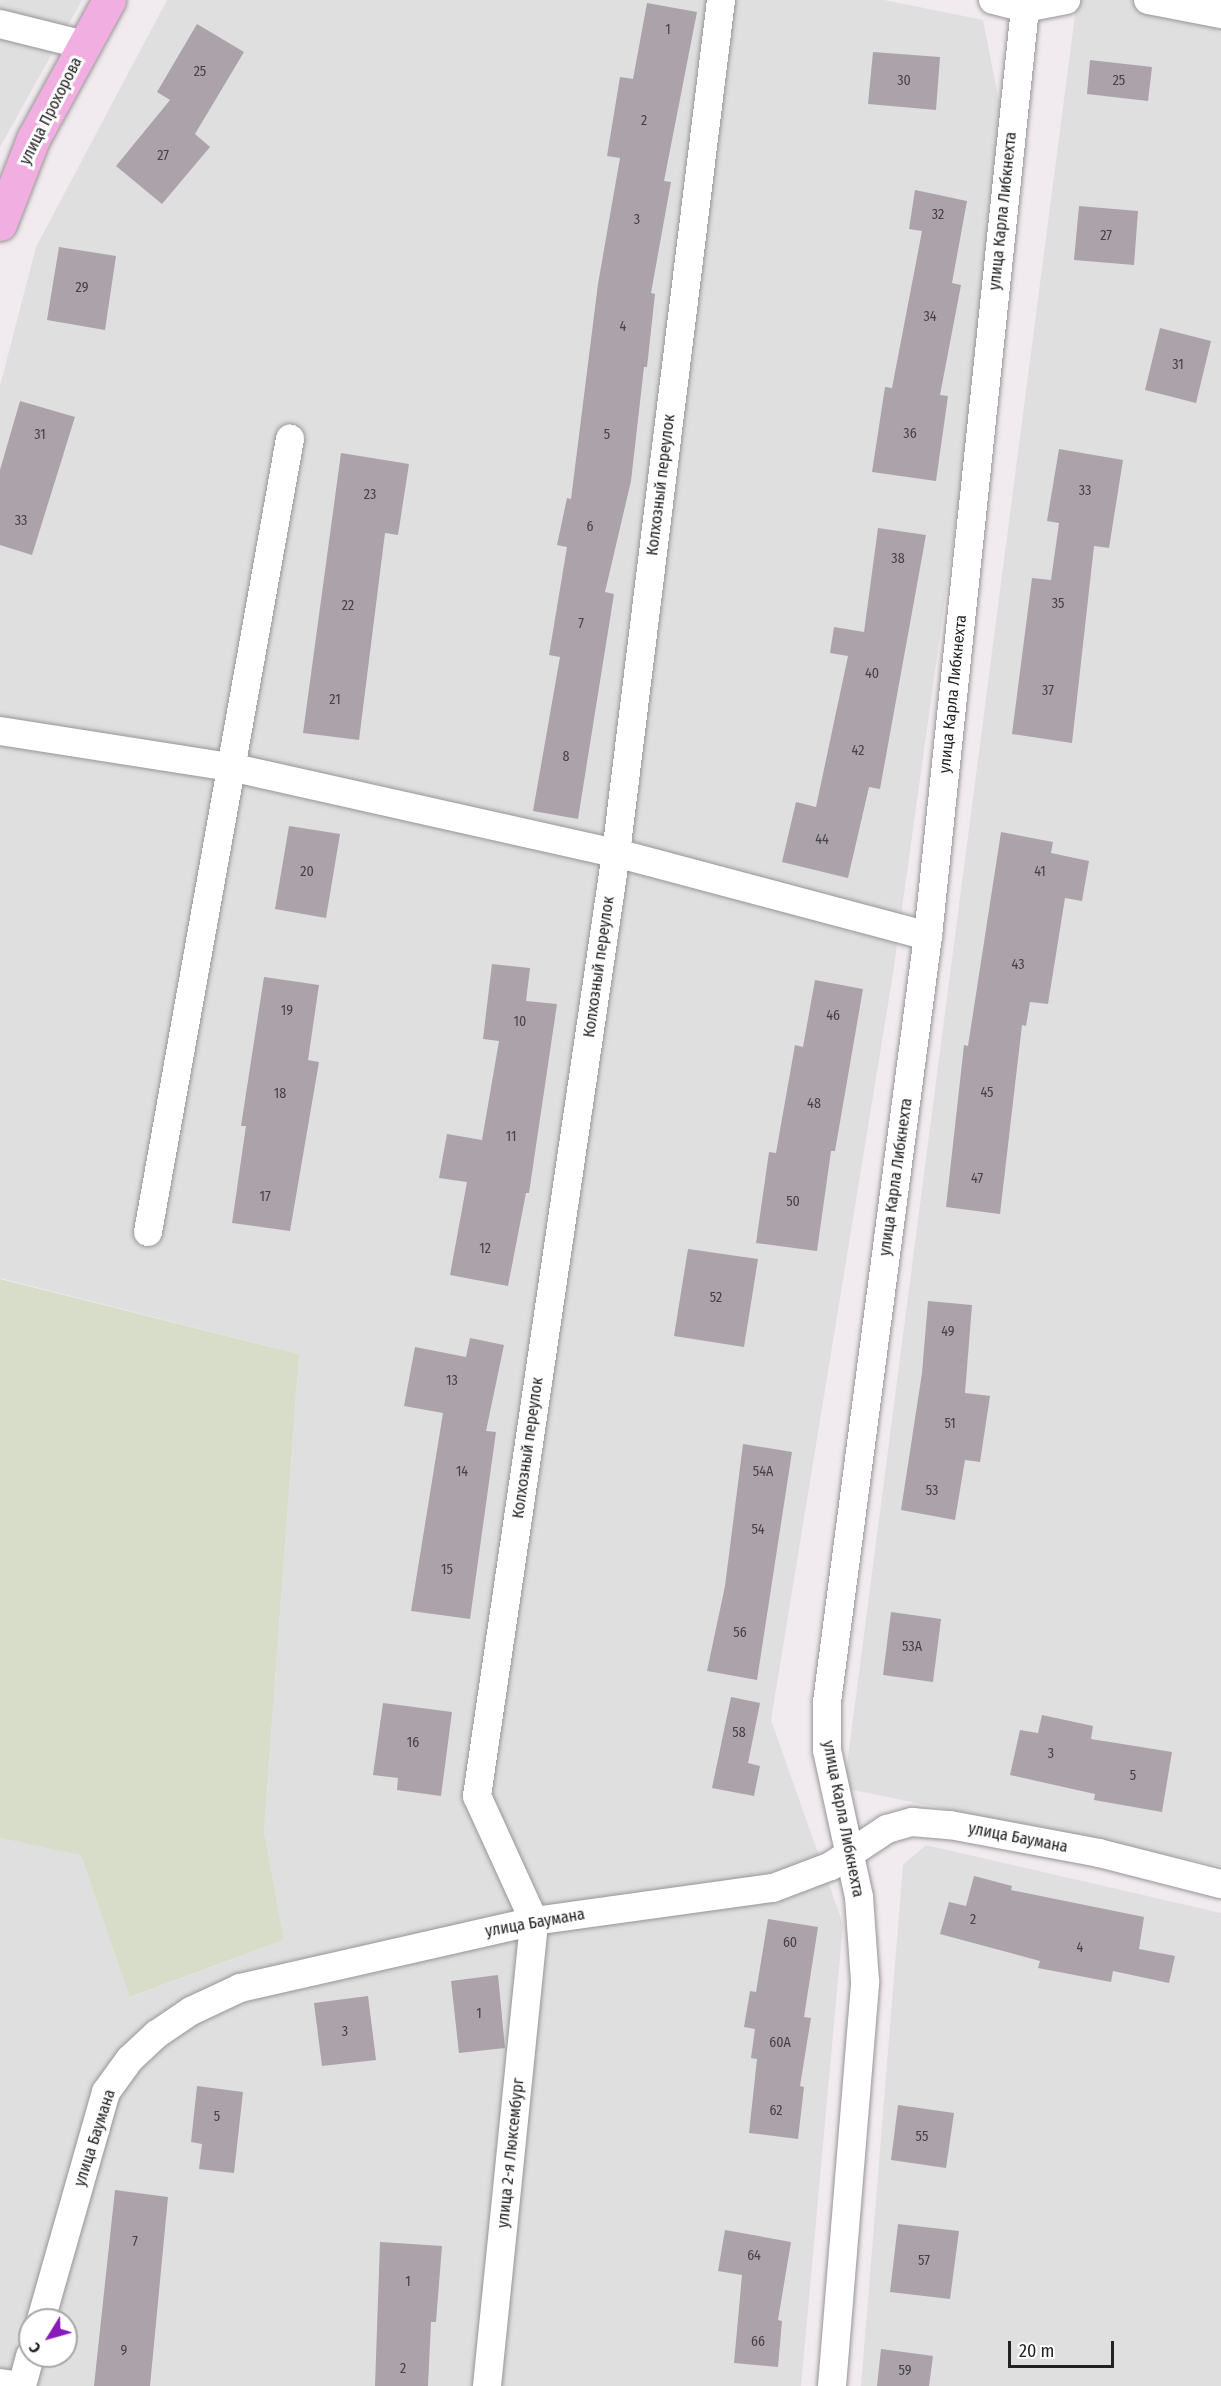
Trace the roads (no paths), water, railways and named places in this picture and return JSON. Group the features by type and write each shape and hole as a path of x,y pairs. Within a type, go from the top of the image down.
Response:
{"main road":[{"name":"улица Прохорова","path":"0,224 33,139 108,0"}],"street":[{"name":"Колхозный переулок","path":"534,1921 477,1796 616,853 721,0"},
{"path":"993,0 1024,8 1066,0"},
{"path":"1148,0 1221,14"},
{"name":"улица Карла Либкнехта","path":"832,2386 865,1980 851,1852 827,1750 827,1702 928,936 1024,8"},
{"path":"0,24 84,45"},
{"path":"148,1232 290,439"},
{"path":"0,731 230,767 616,853 928,936"},
{"name":"улица Баумана","path":"44,2308 106,2092 130,2059 157,2034 191,2012 240,1988 534,1921 773,1888 803,1879 887,1829 912,1822 950,1825 1099,1853 1221,1884"},
{"name":"улица 2-я Люксембург","path":"487,2386 534,1921"},
{"path":"0,2383 22,2386 27,2368"}]}
